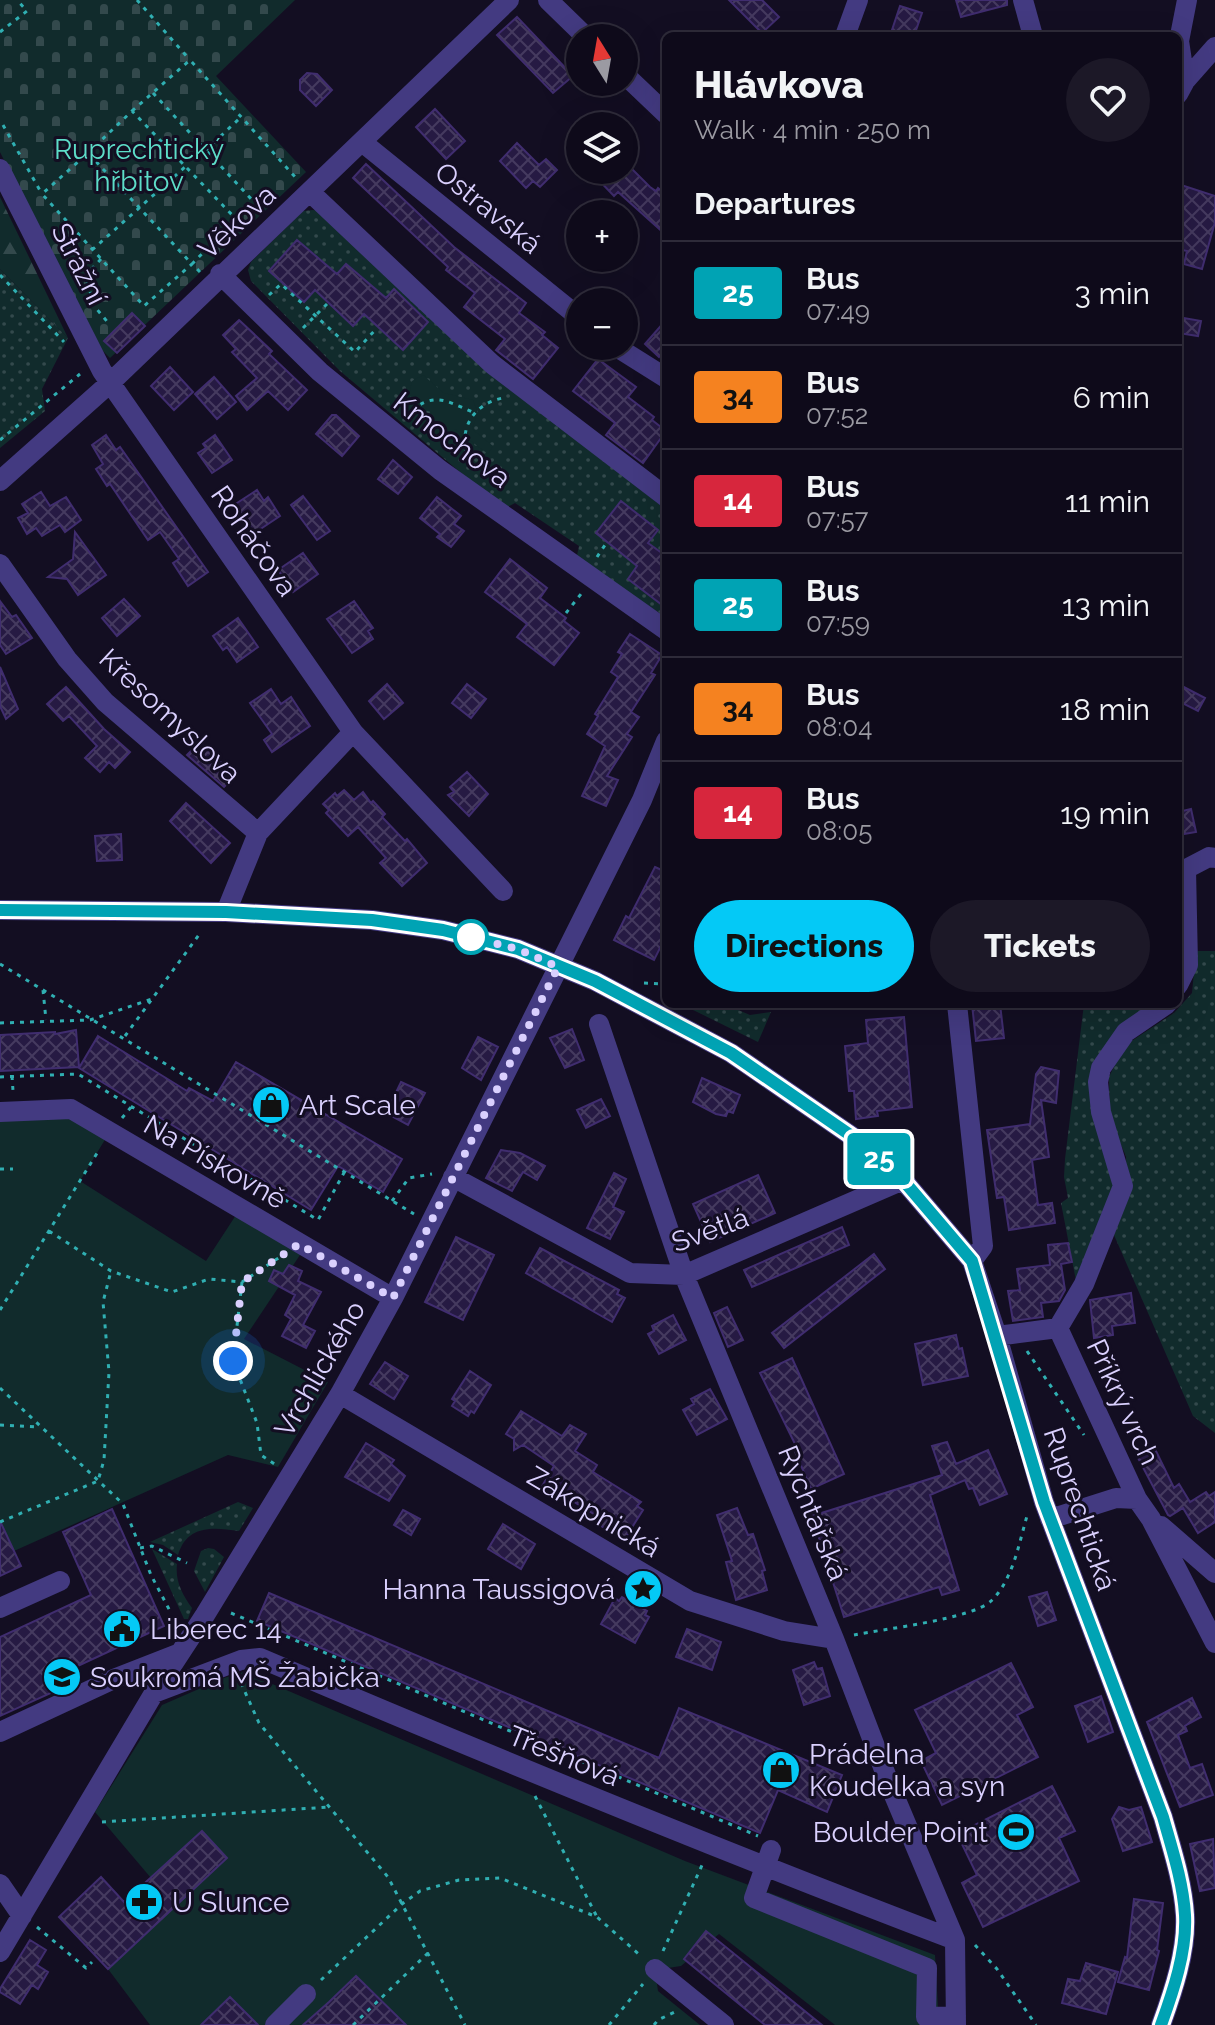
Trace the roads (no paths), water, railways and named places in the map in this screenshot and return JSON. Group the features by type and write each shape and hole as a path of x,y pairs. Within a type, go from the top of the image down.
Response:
{"street":[{"name":"Věkova","path":"0,481 106,377 310,192 509,0"},
{"path":"548,0 573,24"},
{"path":"846,32 858,0"},
{"path":"1023,0 1032,32"},
{"path":"1181,32 1187,0"},
{"path":"1182,88 1215,47"},
{"path":"638,87 662,110"},
{"name":"Ostravská","path":"362,142 566,307"},
{"name":"Strážní","path":"0,169 106,377"},
{"path":"310,192 492,364 662,494"},
{"name":"Kmochova","path":"216,279 255,308 320,372 389,429 464,487 662,627"},
{"path":"637,360 662,375"},
{"name":"Roháčova","path":"106,377 353,732 503,891"},
{"name":"Křesomyslova","path":"0,564 67,659 105,702 258,833"},
{"path":"226,912 258,833 353,732"},
{"name":"Vrchlického","path":"0,1952 105,1760 180,1653 340,1394 393,1298 430,1224 443,1175 558,967 642,800 662,751"},
{"path":"1182,977 1188,965 1186,869 1209,857 1215,858"},
{"path":"0,910 226,912 372,920 443,930 518,949 595,981 731,1053 856,1139 903,1180 972,1261 983,1246 957,1008"},
{"name":"Příkrý vrch","path":"1058,1328 1084,1284 1123,1186 1101,1112 1098,1082 1101,1068 1126,1032 1161,1008"},
{"name":"Rychtářská","path":"599,1024 684,1275 834,1639 891,1788 961,1938 956,2020"},
{"name":"Na Pískovně","path":"0,1112 71,1109 393,1298"},
{"name":"Světlá","path":"443,1175 630,1273 684,1275 903,1180"},
{"name":"Ruprechtická","path":"972,1261 1006,1335 1050,1519 1163,1817 1176,1865 1185,1917 1180,1958 1161,2025"},
{"name":"Příkrý vrch","path":"1006,1335 1058,1328"},
{"name":"Příkrý vrch","path":"1058,1328 1137,1499 1151,1519"},
{"name":"Zákopnická","path":"340,1394 690,1601 784,1631 834,1639"},
{"path":"1050,1519 1116,1498 1137,1499"},
{"path":"1151,1519 1215,1573"},
{"path":"1151,1519 1215,1643"},
{"path":"0,1608 60,1581"},
{"path":"0,1732 116,1678 180,1653"},
{"name":"Třešňová","path":"154,1693 251,1658 260,1658 520,1769 712,1845 768,1857 961,1938"},
{"path":"768,1857 754,1898 927,1968 926,2017 956,2020"},
{"path":"0,1884 22,1916"},
{"path":"655,1969 724,2025"},
{"path":"275,2025 306,1994"}],"place":[{"name":"Art Scale","path":"271,1105"},
{"name":"Hanna Taussigová","path":"643,1589"},
{"name":"Liberec 14","path":"122,1629"},
{"name":"Soukromá MŠ Žabička","path":"62,1677"},
{"name":"Prádelna Koudelka a syn","path":"781,1770"},
{"name":"Boulder Point","path":"1016,1832"},
{"name":"U Slunce","path":"144,1902"}],"park label":[{"name":"Ruprechtický hřbitov","path":"139,165"}]}
